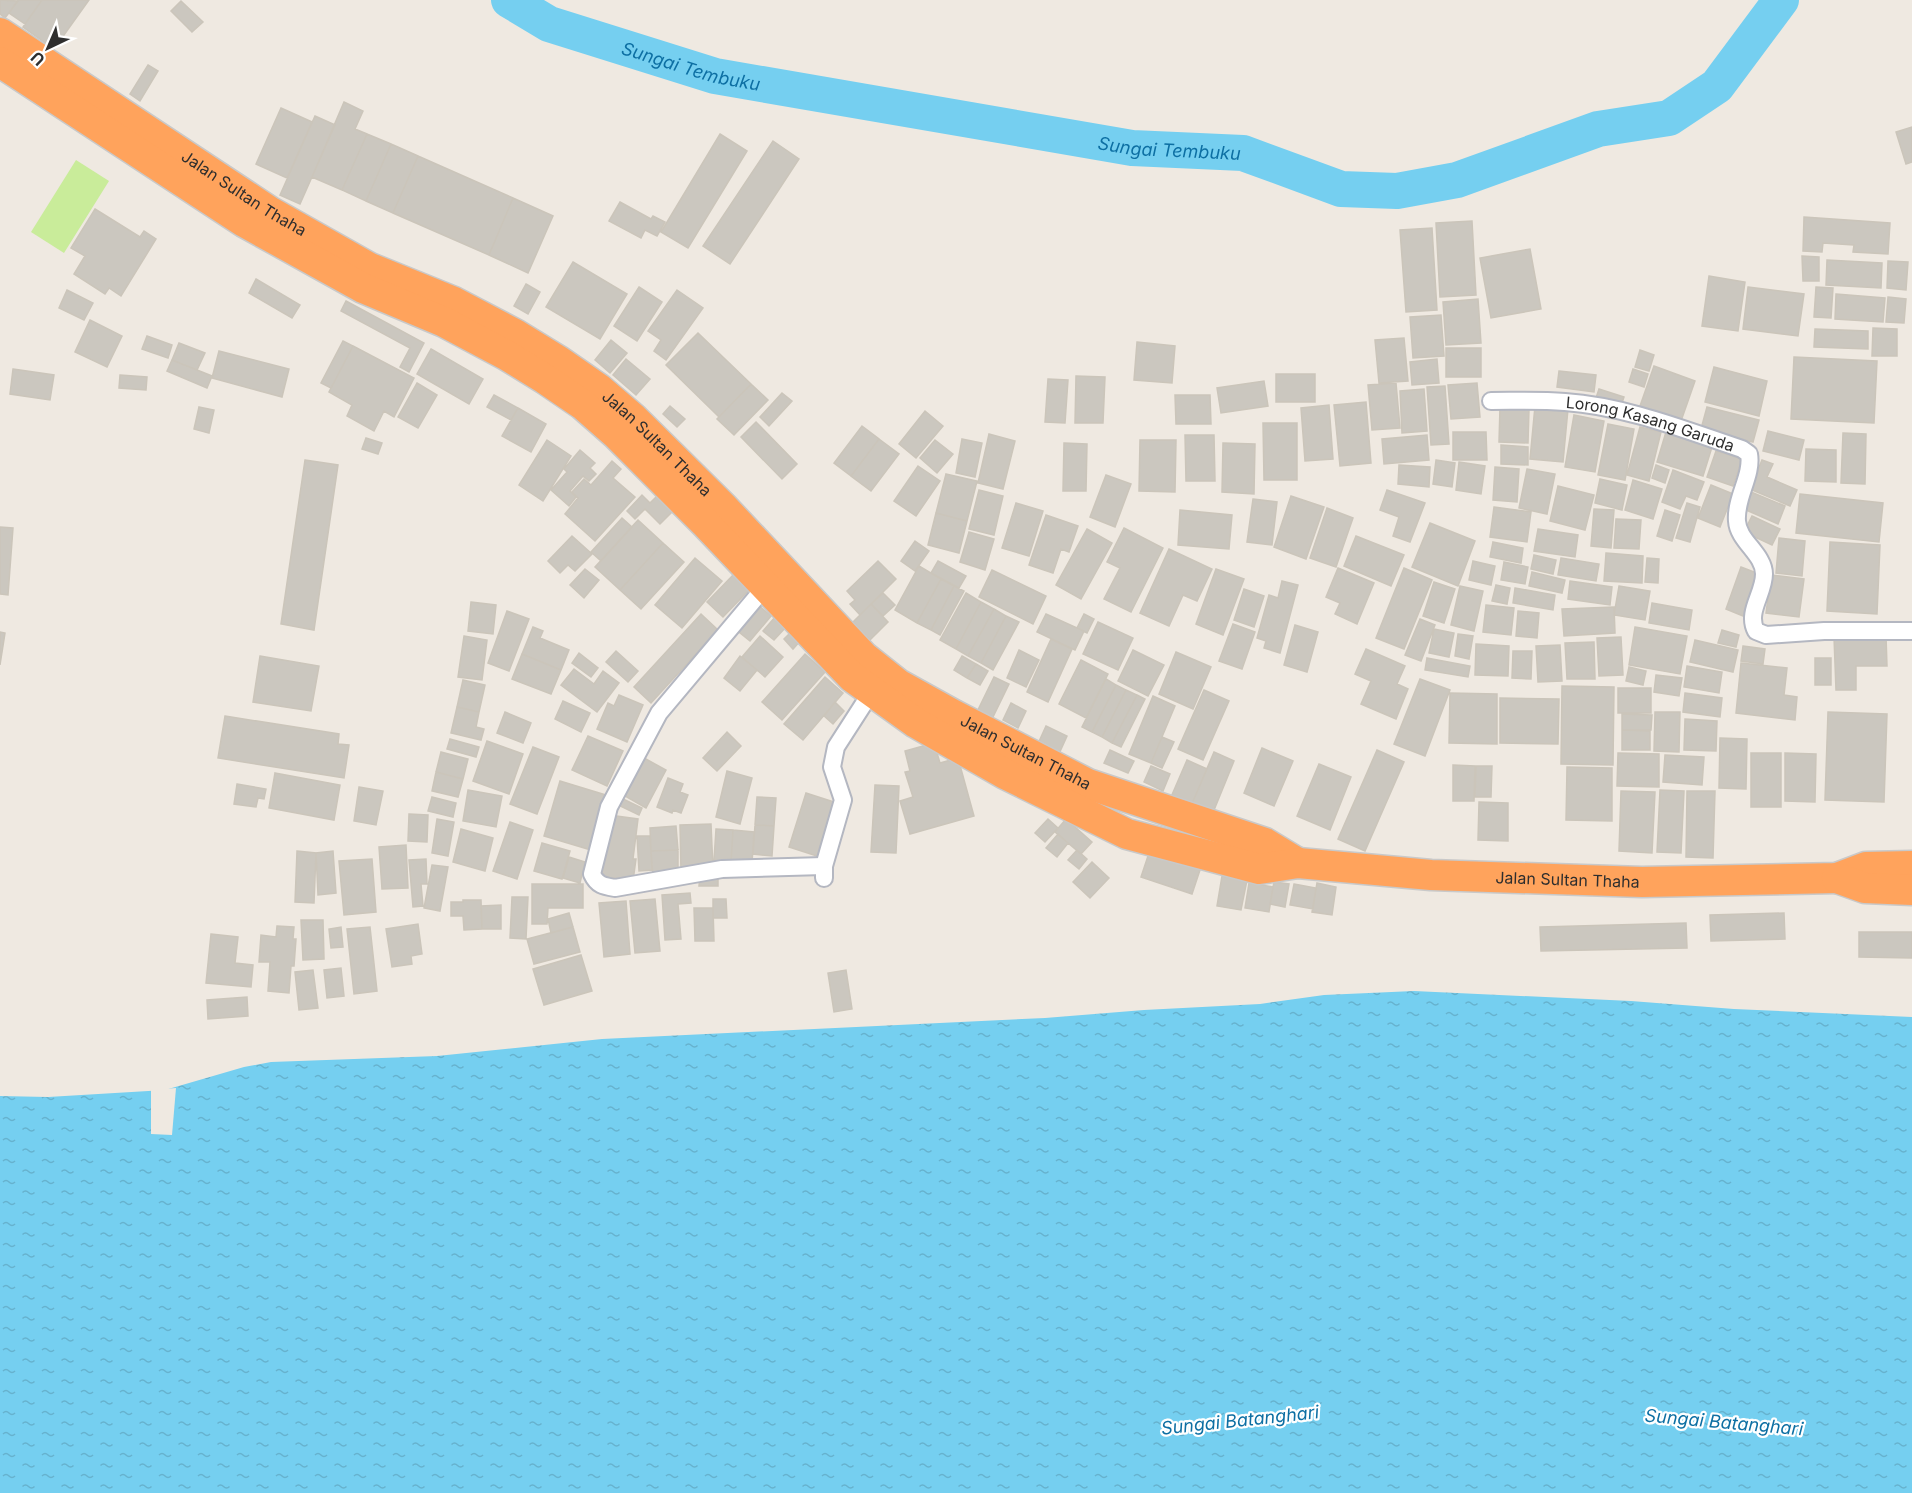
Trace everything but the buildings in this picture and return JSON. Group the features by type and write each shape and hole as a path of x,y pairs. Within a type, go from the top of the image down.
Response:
{"highway":[{"name":"Jalan Sultan Thaha","path":"0,33 238,191 310,247"},
{"name":"Jalan Sultan Thaha","path":"0,62 244,222 370,268 454,302 515,334 598,388 633,418 715,516 765,587 852,677 916,723 1010,761 1088,784 1265,843 1298,863 1431,875 1642,882 1837,878"},
{"name":"Jalan Sultan Thaha","path":"715,516 864,657 898,684 1010,761"},
{"path":"1837,878 1866,867 1912,866"},
{"path":"1837,878 1865,888 1912,890"}],"street":[{"name":"Lorong Kasang Garuda","path":"1491,401 1566,402 1600,407 1641,417 1742,449 1749,454 1750,461 1740,498 1737,523 1746,544 1758,558 1764,573 1753,612 1752,624 1756,631 1766,635 1824,631 1912,631"},
{"path":"765,587 659,713 609,807 591,874 596,882 602,886 615,888 722,869 824,872 843,800 832,767 836,747 872,691"}],"green space":[{"path":"76,160 109,181 64,253 31,232"}],"water":[{"name":"Sungai Batanghari","path":"1414,991 1912,1017 1912,1493 0,1493 0,1096 48,1097 165,1090 244,1067 271,1062 437,1056 602,1039 1045,1018 1260,1004 1324,995"}],"pier":[{"path":"176,1088 172,1135 151,1134 151,1090"}],"waterway":[{"name":"Sungai Tembuku","path":"509,0 549,24 715,76 1132,148 1243,153 1341,189 1397,191 1457,180 1598,129 1669,118 1717,86 1781,0"}]}
